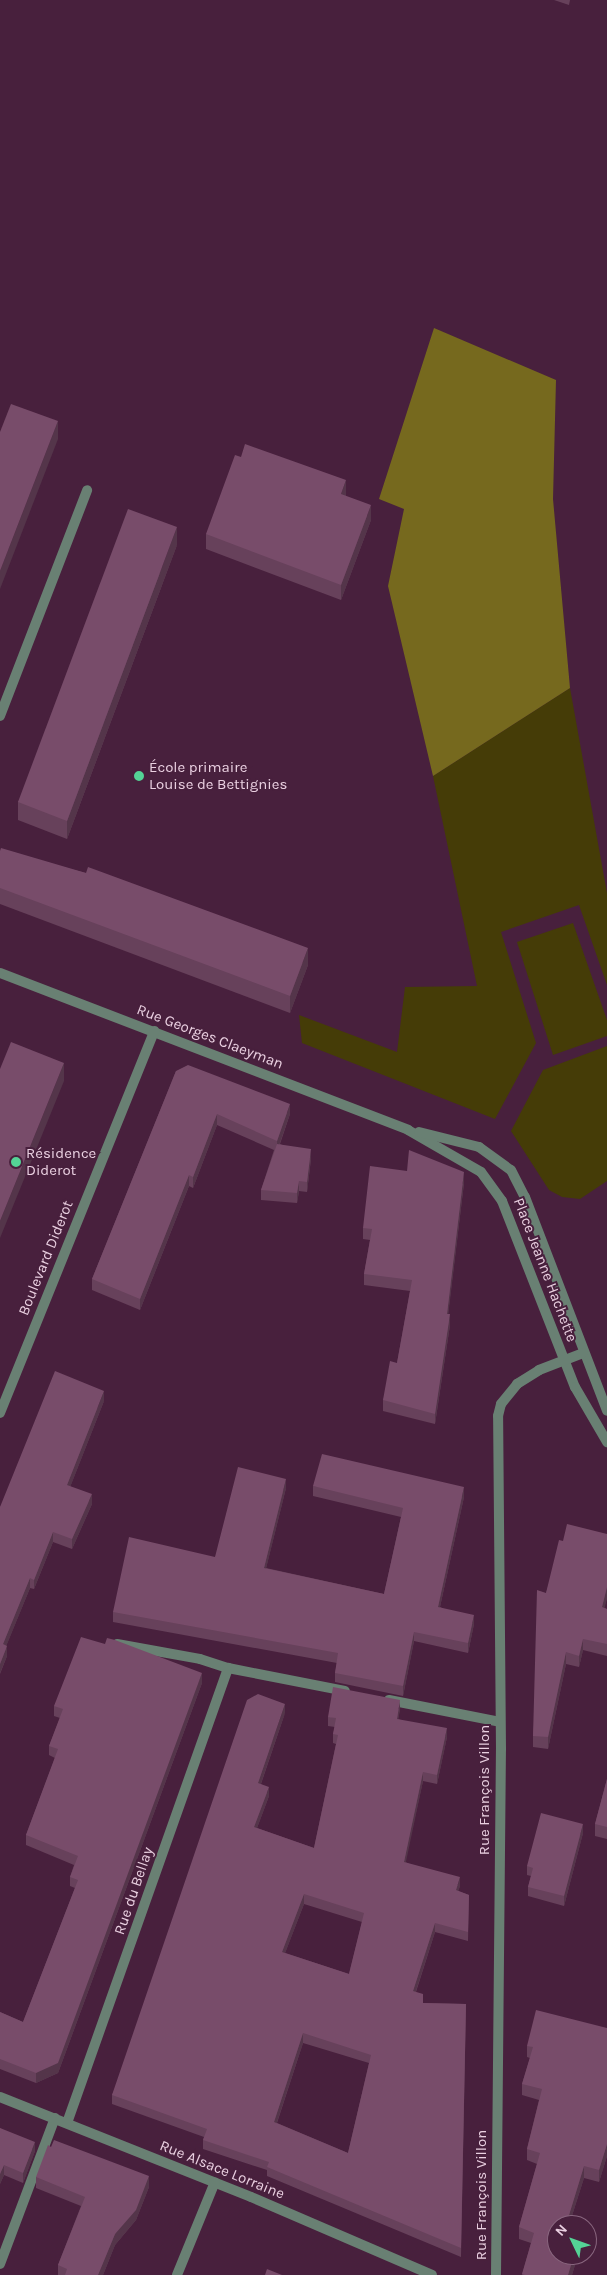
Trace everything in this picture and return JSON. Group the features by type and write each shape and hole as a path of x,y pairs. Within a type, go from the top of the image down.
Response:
{"street":[{"path":"0,716 87,490"},
{"name":"Rue Georges Claeyman","path":"0,973 408,1130"},
{"name":"Boulevard Diderot","path":"0,1413 154,1031"},
{"name":"Place Jeanne Hachette","path":"408,1130 479,1147 511,1170 525,1197 583,1353 607,1411"},
{"name":"Place Jeanne Hachette","path":"408,1130 470,1163 497,1191 564,1360 583,1403 607,1442"},
{"name":"Rue François Villon","path":"496,2275 500,1722 498,1416 501,1404 517,1384 564,1360 583,1353"},
{"path":"109,1642 200,1659 228,1668 354,1693"},
{"name":"Rue du Bellay","path":"68,2123 228,1668"},
{"path":"374,1697 500,1722"},
{"name":"Rue Alsace Lorraine","path":"0,2097 215,2182 432,2275"},
{"path":"0,2264 55,2118"},
{"path":"177,2275 215,2182"}],"shaded area":[{"path":"434,328 556,380 553,499 570,688 433,776 388,586 404,509 379,499"},
{"path":"570,688 607,893 607,985 579,905 501,932 536,1043 495,1119 302,1043 299,1015 397,1052 405,987 477,986 433,776"},
{"path":"573,923 607,1020 607,1036 553,1055 517,942"},
{"path":"607,1046 607,1181 580,1199 562,1197 549,1190 511,1131 543,1070"}],"building":[{"path":"11,404 58,421 0,571 0,432"},
{"path":"245,444 346,480 341,494 371,505 341,585 206,534 235,455 241,457"},
{"path":"128,509 177,527 67,821 18,802"},
{"path":"1,848 86,873 88,867 308,948 290,996 0,888"},
{"name":"Résidence Diderot","path":"11,1042 64,1063 0,1221 0,1069"},
{"path":"188,1065 290,1104 277,1141 217,1114 193,1177 189,1175 140,1299 92,1279 176,1071"},
{"path":"277,1144 311,1149 307,1182 299,1181 297,1193 261,1190"},
{"path":"409,1150 464,1172 447,1314 450,1314 435,1414 383,1400 390,1361 397,1363 412,1280 364,1274 372,1229 363,1228 370,1166 407,1171"},
{"path":"55,1371 104,1391 67,1485 92,1494 72,1539 53,1532 34,1580 30,1578 3,1644 7,1646 0,1664 0,1507"},
{"path":"322,1454 464,1487 438,1607 474,1615 468,1643 414,1632 403,1686 335,1673 338,1653 113,1612 129,1537 215,1557 238,1467 286,1479 264,1568 384,1594 403,1508 313,1486"},
{"path":"567,1524 607,1534 607,1587 602,1607 607,1609 607,1644 583,1639 579,1656 566,1652 548,1737 533,1736 537,1590 546,1593 559,1540 563,1541"},
{"path":"81,1637 105,1644 107,1638 115,1640 202,1673 58,2063 36,2073 0,2059 0,2012 23,2022 78,1880 70,1877 78,1856 26,1835 58,1749 49,1746 63,1709 54,1706"},
{"path":"333,1687 400,1700 397,1719 447,1728 437,1775 423,1772 404,1862 460,1877 456,1890 469,1895 468,1932 435,1923 413,1991 423,1994 423,2003 466,2004 461,2248 267,2167 269,2162 203,2140 207,2129 112,2095 247,1700 258,1694 285,1704 258,1783 269,1787 254,1827 314,1848 338,1735 333,1734 336,1718 328,1717","holes":["304,1894 364,1913 349,1974 282,1952","303,2033 371,2055 348,2153 274,2122"]},
{"path":"607,1779 607,1827 595,1824"},
{"path":"541,1813 583,1824 564,1896 528,1887 533,1868 527,1866"},
{"path":"536,2010 607,2028 607,2144 599,2170 584,2166 569,2215 547,2215 547,2265 571,2265 568,2275 522,2274 534,2233 519,2227 540,2153 527,2149 542,2089 522,2084 533,2047 527,2046"},
{"path":"0,2128 35,2142 23,2173 4,2165 0,2174"},
{"path":"54,2140 149,2176 136,2210 115,2234 98,2275 65,2275 67,2269 58,2265 85,2197 36,2177 48,2145 51,2147"},
{"path":"267,2269 282,2275 265,2275"}],"place":[{"name":"École primaire Louise de Bettignies","path":"139,776"},
{"name":"Résidence Diderot","path":"16,1162"}]}
